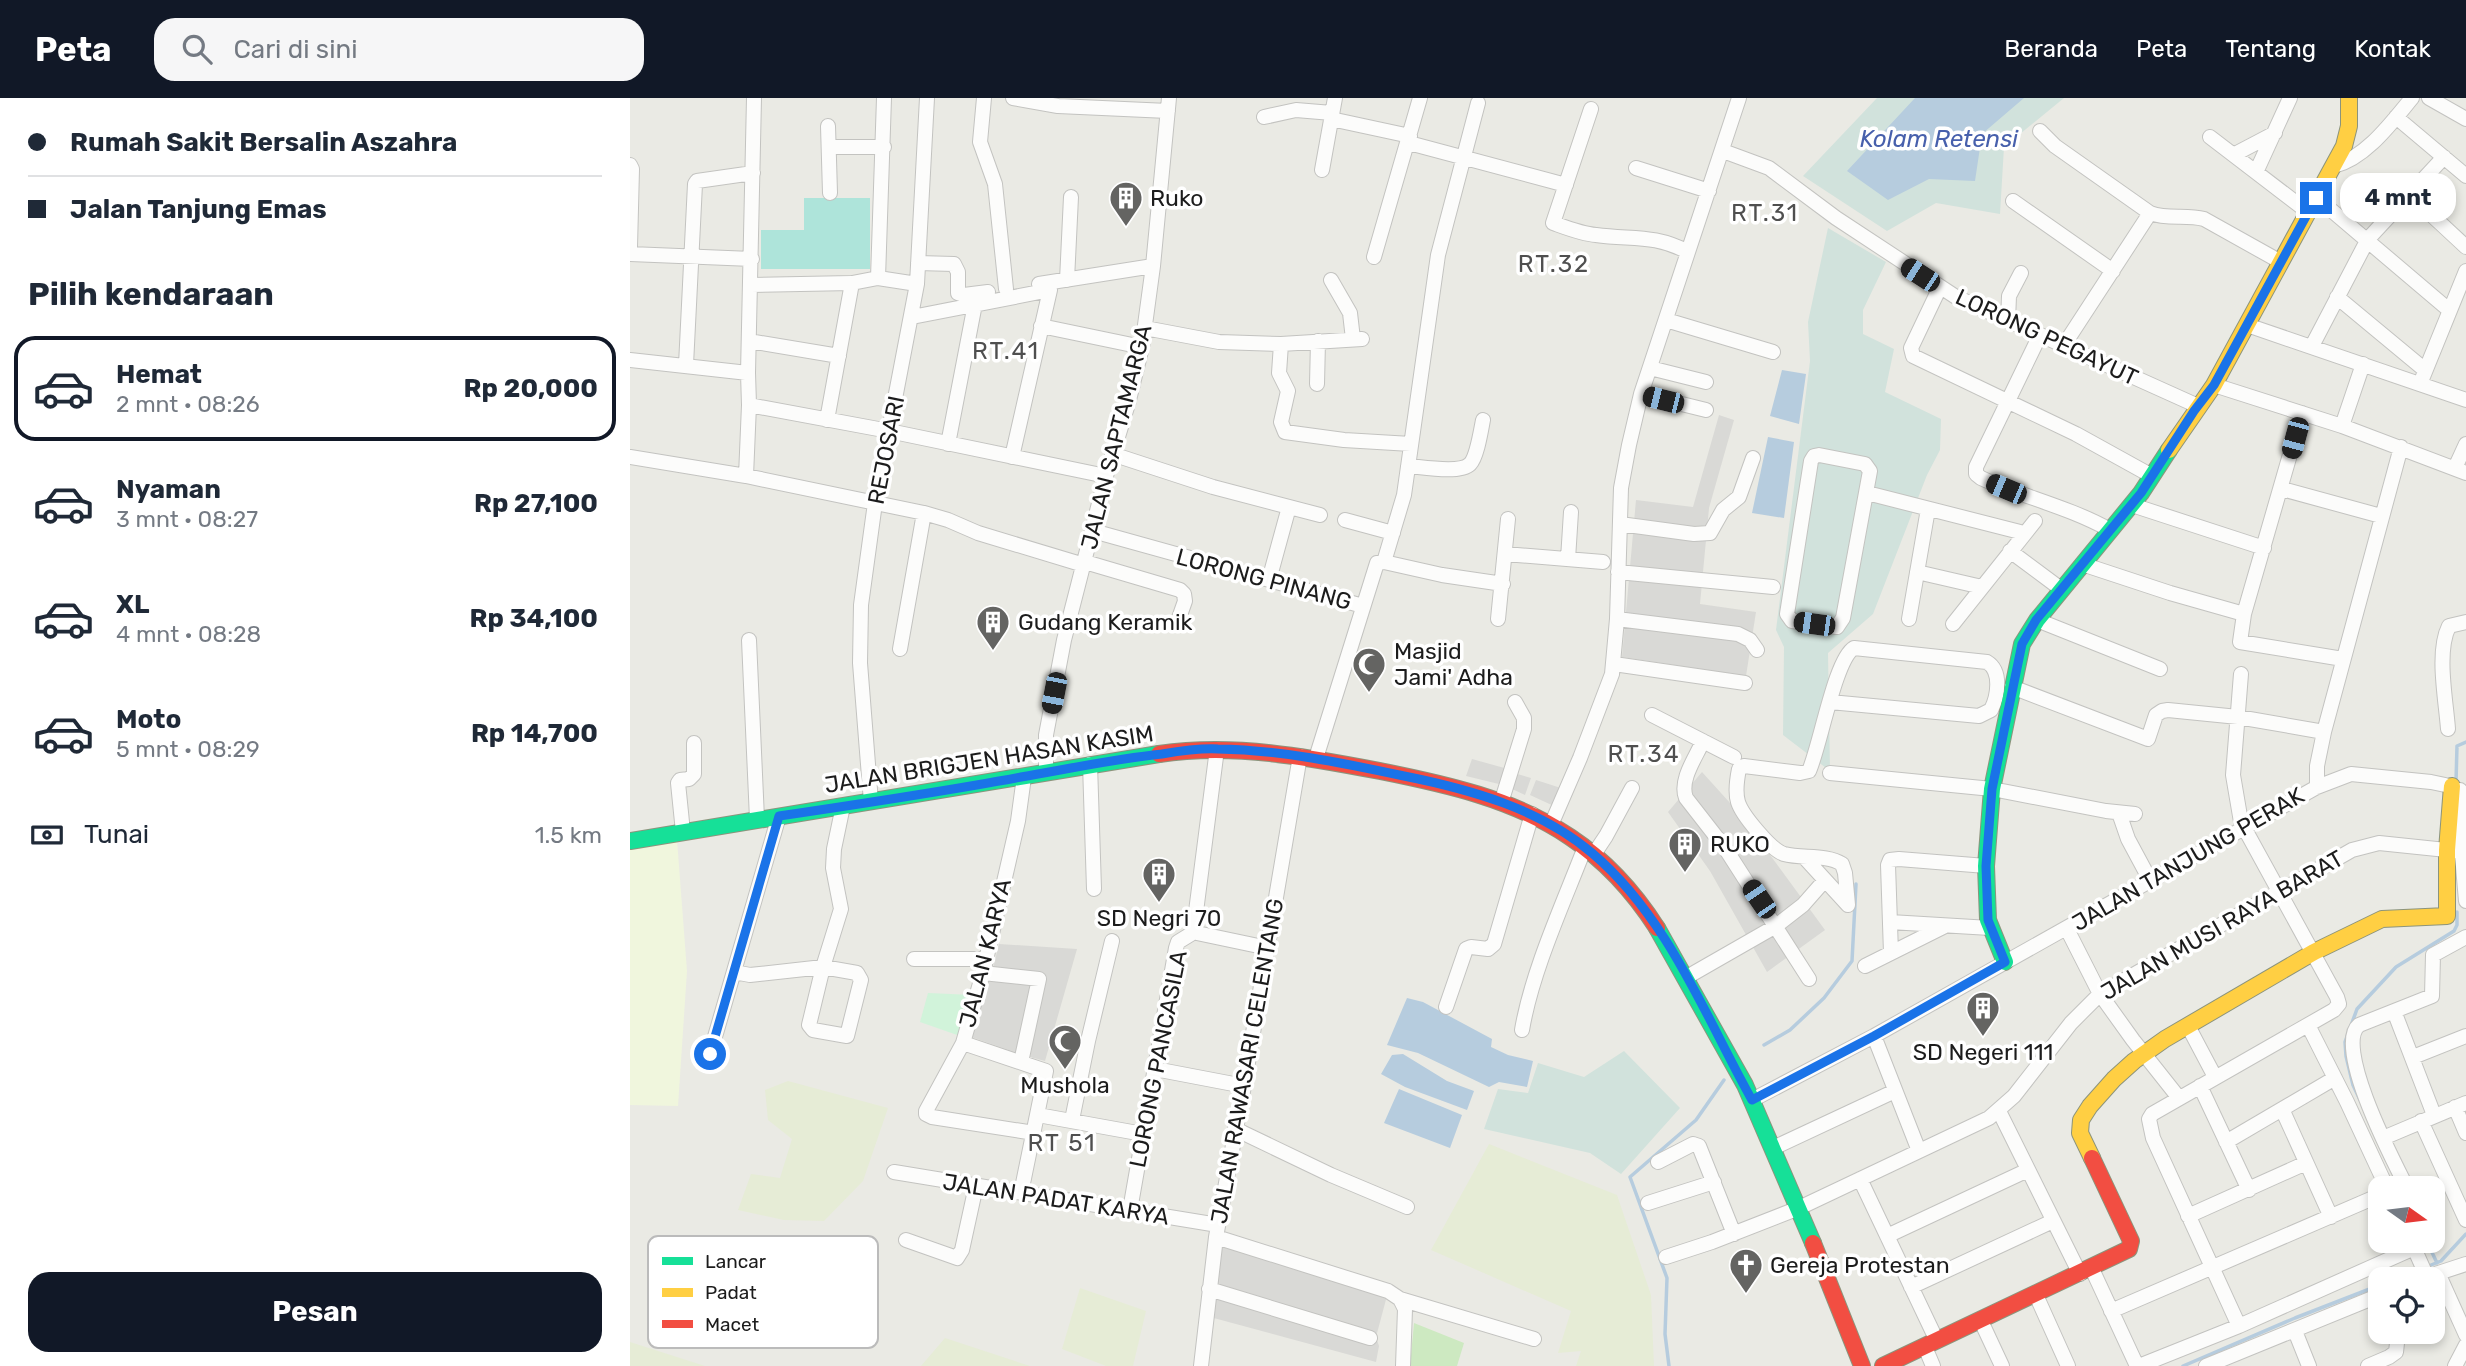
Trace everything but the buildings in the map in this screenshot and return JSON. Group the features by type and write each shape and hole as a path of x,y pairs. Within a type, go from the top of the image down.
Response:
{"street":[{"path":"746,475 750,405 748,373 754,98"},
{"path":"878,278 884,98"},
{"name":"REJOSARI","path":"871,802 859,644 861,605 875,503 917,284 927,98"},
{"path":"984,98 980,142 995,184 1006,289"},
{"path":"1013,98 1058,106 1168,104"},
{"path":"1374,257 1420,98"},
{"path":"1551,825 1598,714 1614,664 1623,472 1650,368 1739,98"},
{"path":"2256,170 2290,98"},
{"path":"2005,962 1990,928 1986,866 1992,789 2022,644 2036,620 2132,505 2214,385 2334,166 2348,132 2349,98"},
{"path":"2334,166 2354,157 2412,98"},
{"path":"2429,98 2466,119"},
{"path":"1384,562 1404,495 1438,255 1478,103"},
{"name":"JALAN SAPTAMARGA","path":"1046,772 1048,720 1064,640 1142,347 1153,266 1168,104"},
{"path":"1591,109 1553,223 1596,235 1620,235 1662,241 1688,252"},
{"path":"1264,117 1296,110 1333,110 1463,158 1566,186"},
{"path":"1322,170 1333,110"},
{"path":"2396,117 2466,176"},
{"path":"828,126 830,193"},
{"path":"2040,131 2055,146 2150,213 2204,219 2281,262"},
{"path":"2235,154 2275,133"},
{"path":"2210,137 2308,212"},
{"path":"829,148 884,146"},
{"name":"LORONG PEGAYUT","path":"1723,151 1769,168 1836,218 1940,287 2008,321 2198,406"},
{"path":"2312,346 2368,239 2444,157"},
{"path":"630,165 630,247"},
{"path":"1636,168 1709,191"},
{"path":"686,365 695,184 697,181 753,173"},
{"path":"2409,194 2466,247"},
{"path":"1067,280 1071,197"},
{"path":"2317,198 2449,310"},
{"path":"2013,201 2113,271"},
{"path":"2064,345 2150,213"},
{"path":"630,254 752,259"},
{"path":"918,263 954,264 958,272 958,293 964,296 1153,266"},
{"path":"2423,377 2466,271"},
{"path":"2008,321 2009,296 2021,273"},
{"path":"751,285 852,282 878,278 917,284"},
{"path":"1145,328 1219,342 1281,344 1358,339 1350,313 1331,280"},
{"path":"827,420 852,282"},
{"path":"1940,287 1911,348 1911,354 2076,434 2152,476"},
{"path":"912,317 1050,290 1012,457"},
{"path":"2337,297 2423,377 2466,400"},
{"path":"948,444 975,304"},
{"path":"1666,320 1773,352"},
{"path":"2247,325 2363,364 2423,377"},
{"path":"1041,326 1142,347"},
{"path":"2040,335 1976,467 1978,477 2024,497 2075,513 2110,530"},
{"path":"749,341 839,356"},
{"path":"1317,384 1318,341"},
{"path":"1281,344 1279,373 1288,391 1281,422 1285,432 1344,440 1410,444"},
{"path":"630,360 748,373"},
{"path":"2342,426 2363,364"},
{"path":"1650,368 1706,382"},
{"path":"2214,385 2342,426 2461,470 2466,444"},
{"path":"1642,394 1706,410"},
{"path":"750,405 1106,476"},
{"path":"2302,413 2244,614 2240,642 2343,659"},
{"path":"1408,466 1449,469 1463,468 1471,464 1483,420"},
{"name":"JALAN TANJUNG PERAK","path":"1752,1100 1874,1036 2317,787 2317,766 2324,732 2401,447"},
{"path":"1112,454 1213,487 1320,515"},
{"path":"1819,455 1868,466 1870,475 1867,493 1842,623 1833,627 1790,620 1787,614 1812,458 1819,455"},
{"path":"630,457 746,475 924,513 978,533 1180,590 1185,601 1179,618"},
{"path":"1620,524 1694,534 1710,533 1723,510 1739,497 1753,458"},
{"path":"2282,489 2381,516"},
{"path":"1867,493 2024,533"},
{"path":"2132,505 2264,548"},
{"path":"1269,580 1289,507"},
{"path":"1909,619 1928,509"},
{"path":"1568,559 1571,512"},
{"path":"900,649 924,513"},
{"path":"1498,619 1508,519"},
{"path":"1345,520 1393,533"},
{"path":"1953,624 2035,521"},
{"name":"LORONG PINANG","path":"1093,531 1363,606 1308,757"},
{"path":"2010,551 2061,589"},
{"path":"1505,554 1603,562"},
{"path":"1363,606 1375,566 1384,562 1503,584"},
{"path":"2082,564 2244,614"},
{"path":"1618,572 1773,587"},
{"path":"1917,572 1982,587"},
{"path":"1617,619 1738,634 1750,640 1757,650"},
{"path":"2036,620 2160,668"},
{"path":"2448,729 2444,677 2445,637 2449,626 2466,622"},
{"path":"749,640 757,819"},
{"path":"1804,857 1848,905 1846,873 1842,864 1835,860 1778,852 1739,804 1738,773 1744,766 1802,773 1809,771 1830,702 1845,657 1850,650 1857,648 1987,662 1993,666 1997,677 1992,710 1979,716 1830,702"},
{"path":"1614,664 1745,683"},
{"path":"2239,1326 2153,1138 2148,1121 2152,1114 2334,1010 2339,1003 2281,891 2243,827 2233,783 2241,674"},
{"path":"2012,687 2148,739 2155,715 2162,711 2238,717 2324,732"},
{"path":"1501,803 1524,729 1524,718 1515,702"},
{"path":"1652,715 1734,757"},
{"path":"1703,741 1685,780 1683,791 1732,858 1809,979"},
{"path":"683,832 678,783 681,779 691,778 695,773 694,743"},
{"name":"JALAN BRIGJEN HASAN KASIM","path":"630,841 1090,764 1217,748 1308,757 1434,782 1532,814 1589,850 1614,874 1643,909 1687,977 1752,1100 1862,1366"},
{"name":"LORONG PANCASILA","path":"1129,1210 1176,948 1180,940 1192,932 1217,748"},
{"name":"JALAN RAWASARI CELENTANG","path":"1201,1366 1217,1231 1268,948 1308,757"},
{"path":"1090,764 1094,889"},
{"path":"1830,773 1992,789 2135,814"},
{"path":"1883,1366 2129,1249 2131,1243 2080,1133 2079,1124 2090,1106 2114,1079 2143,1053 2314,952 2382,919 2448,916 2456,851 2457,786 2351,775 2317,787"},
{"name":"JALAN KARYA","path":"1021,1194 1047,1073 1044,1069 963,1043 985,966 1018,821 1024,777"},
{"path":"1522,1030 1545,954 1589,850 1606,836 1632,788"},
{"path":"734,972 750,975 823,967 855,972 860,976 860,980 845,1038 809,1027 823,967 841,909 833,868 834,849 844,806"},
{"path":"2119,813 2128,839 2150,880"},
{"path":"1446,1007 1466,949 1491,949 1494,944 1532,814"},
{"path":"710,1054 779,816"},
{"name":"JALAN MUSI RAYA BARAT","path":"1666,1257 1734,1234 1798,1208 1971,1128 1999,1111 2085,1007 2100,994 2352,850 2369,844 2394,843 2456,851"},
{"path":"2456,851 2466,901"},
{"path":"1891,953 1888,865 1892,859 1986,866"},
{"path":"1687,977 1776,926 1803,905 1825,880"},
{"path":"1889,922 1990,928"},
{"path":"1865,967 1950,925"},
{"path":"2067,929 2100,994 2179,1098"},
{"path":"1192,932 1268,948"},
{"path":"2383,1176 2358,1102 2355,1030 2360,1025 2432,996 2433,955 2466,937"},
{"path":"1072,1120 1112,941"},
{"path":"914,958 985,966 1039,979 1021,1062"},
{"path":"2394,1011 2413,1057 2428,1118 2466,1220"},
{"path":"2308,1025 2335,1078 2358,1102 2383,1138 2401,1176"},
{"path":"2188,1026 2215,1077"},
{"path":"1874,1036 1919,1151"},
{"path":"2413,1057 2466,1036"},
{"path":"963,1043 926,1114 1034,1133"},
{"path":"1155,1069 1244,1086"},
{"path":"2227,1142 2335,1078"},
{"path":"2200,1086 2249,1190"},
{"path":"1773,1148 1895,1091"},
{"path":"2383,1138 2460,1105 2466,1133"},
{"path":"2282,1109 2331,1217"},
{"path":"1999,1111 2053,1221 2111,1311 2138,1366 2239,1326 2402,1253"},
{"path":"1038,1115 1143,1134"},
{"path":"1235,1129 1331,1175 1407,1207"},
{"path":"1658,1162 1697,1144 1734,1234"},
{"path":"2188,1216 2306,1163"},
{"path":"1887,1236 2028,1170"},
{"name":"JALAN PADAT KARYA","path":"894,1172 1129,1210 1217,1231 1388,1290 1400,1300 1534,1339"},
{"path":"1860,1179 1911,1287 1931,1344 1933,1366"},
{"path":"1648,1203 1714,1182"},
{"path":"906,1240 957,1258 962,1250 976,1186"},
{"path":"2111,1311 2368,1200"},
{"path":"1911,1287 2053,1221"},
{"path":"2445,1268 2466,1264"},
{"path":"1209,1289 1370,1338"},
{"path":"2036,1295 2068,1366"},
{"path":"1400,1300 1405,1309 1404,1366"},
{"path":"2206,1366 2368,1301"},
{"path":"2445,1302 2466,1335"},
{"path":"1981,1321 2002,1366"},
{"path":"2295,1331 2309,1366"},
{"path":"2368,1366 2396,1352 2397,1344"},
{"path":"2455,1366 2466,1345"}],"shaded area":[{"path":"1877,98 2064,98 2004,147 2000,214 1936,203 1887,231 1803,176"},
{"path":"804,198 870,198 870,269 761,269 761,230 804,230"},
{"path":"1828,228 1886,262 1863,310 1863,334 1894,349 1885,392 1941,419 1940,450 1927,475 1873,614 1828,653 1830,771 1783,735 1784,647 1776,630 1810,361 1808,322"},
{"path":"1719,415 1734,420 1709,508 1700,604 1756,612 1746,676 1622,657 1636,500 1693,507"},
{"path":"1472,759 1508,769 1503,785 1466,776"},
{"path":"1702,772 1740,814 1825,930 1767,972 1710,871 1668,812"},
{"path":"1514,773 1531,778 1525,795 1510,788"},
{"path":"1536,780 1564,789 1556,807 1530,795"},
{"path":"677,840 687,971 678,1106 630,1105 630,848"},
{"path":"999,944 1077,949 1045,1061 1030,1057 1046,975 993,968"},
{"path":"988,979 1035,983 1018,1053 971,1037"},
{"path":"928,993 973,995 960,1036 920,1022"},
{"path":"1624,1051 1680,1108 1621,1174 1590,1153 1484,1129 1498,1089 1528,1093 1538,1063 1584,1077"},
{"path":"788,1081 888,1108 863,1181 824,1221 784,1220 738,1210 751,1174 780,1178 792,1139 768,1120 765,1090"},
{"path":"1489,1144 1617,1195 1651,1295 1654,1366 1576,1366 1581,1351 1558,1353 1571,1311 1431,1250"},
{"path":"1218,1246 1388,1292 1376,1337 1379,1346 1376,1362 1210,1317"},
{"path":"1080,1288 1146,1311 1133,1366 1106,1366 1062,1349"},
{"path":"945,1338 1030,1366 921,1366"},
{"path":"630,1342 705,1366 630,1366"}],"green space":[{"path":"1414,1323 1464,1343 1457,1366 1410,1366"}],"water":[{"name":"Kolam Retensi","path":"1915,98 2024,98 1982,134 1975,181 1929,179 1888,200 1847,171"},
{"path":"1782,370 1806,374 1799,424 1770,416"},
{"path":"1768,437 1794,442 1784,518 1752,513"},
{"path":"1407,998 1423,1002 1492,1039 1491,1047 1508,1055 1533,1061 1527,1087 1499,1082 1489,1087 1418,1053 1387,1045"},
{"path":"1403,1054 1447,1081 1474,1091 1467,1110 1405,1087 1381,1074 1392,1055"},
{"path":"1399,1089 1462,1115 1450,1148 1384,1123"}],"waterway":[{"path":"2456,782 2457,746 2466,742"},
{"path":"1764,1045 1790,1030 1824,998 1852,961 1856,884"},
{"path":"2360,1100 2353,1085 2345,1042 2357,1009 2396,967 2454,931 2457,912"},
{"path":"1669,1366 1665,1334 1667,1278 1630,1177 1696,1120 1724,1080"},
{"path":"2426,1267 2441,1261 2466,1234"},
{"path":"2432,1253 2437,1263"},
{"path":"2183,1366 2368,1290"}],"traffic: fast":[{"path":"2005,962 1988,920 1986,866 1992,789 2022,644 2037,620 2141,493 2169,450"},
{"path":"630,841 1159,754"},
{"path":"1657,928 1745,1085 1813,1243"}],"traffic: slow":[{"path":"2169,450 2214,385 2344,146 2349,126 2349,98"},
{"path":"2092,1158 2080,1133 2081,1120 2114,1079 2165,1039 2314,952 2382,919 2447,916 2447,850 2452,786"}],"traffic: jam":[{"path":"1159,754 1215,750 1270,753 1429,781 1502,803 1548,824 1596,856 1629,890 1657,928"},
{"path":"1883,1366 2129,1249 2131,1241 2092,1158"},
{"path":"1813,1243 1862,1366"}],"place":[{"name":"Ruko","path":"1126,228"},
{"name":"Gudang Keramik","path":"993,652"},
{"name":"Masjid Jami' Adha","path":"1369,694"},
{"name":"RUKO","path":"1685,874"},
{"name":"SD Negri 70","path":"1159,904"},
{"name":"SD Negeri 111","path":"1983,1038"},
{"name":"Mushola","path":"1065,1071"},
{"name":"Gereja Protestan","path":"1746,1295"}],"district":[{"name":"RT.31","path":"1765,213"},
{"name":"RT.32","path":"1554,264"},
{"name":"RT.41","path":"1006,351"},
{"name":"RT.34","path":"1644,754"},
{"name":"RT 51","path":"1062,1143"}],"route":[{"path":"710,1054 779,816 1138,757 1217,748 1315,758 1434,782 1520,809 1570,836 1594,853 1643,909 1687,977 1752,1100 1874,1036 2005,962 1988,920 1986,866 1992,789 2022,644 2036,620 2141,493 2214,385 2316,198"}]}
